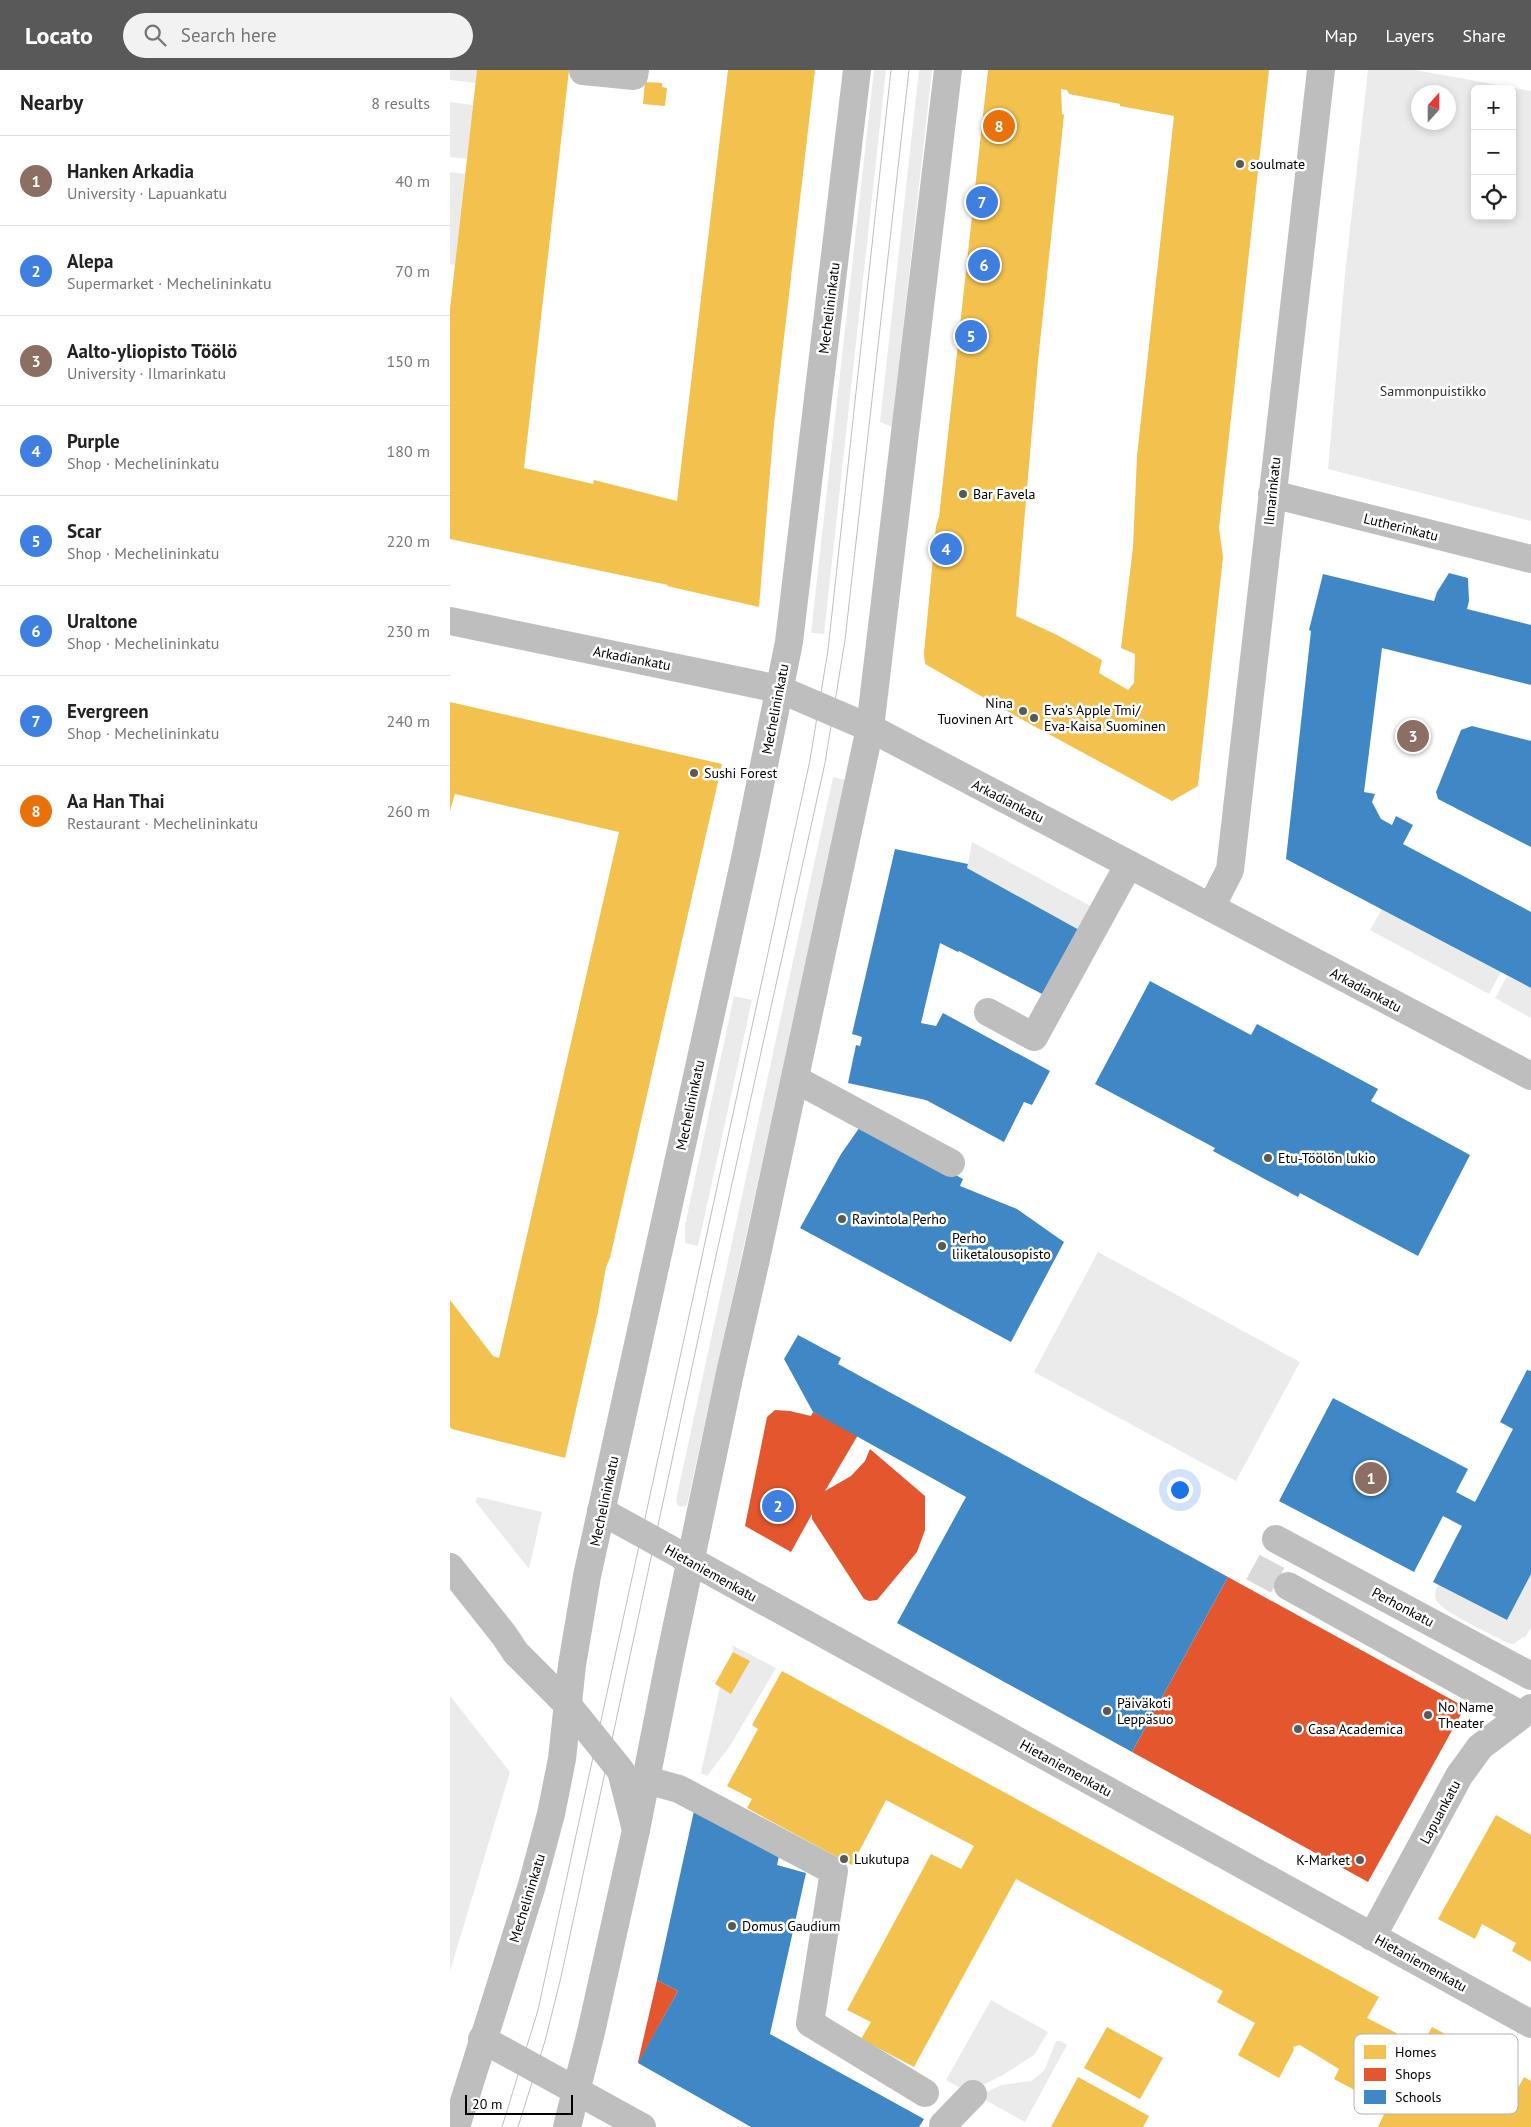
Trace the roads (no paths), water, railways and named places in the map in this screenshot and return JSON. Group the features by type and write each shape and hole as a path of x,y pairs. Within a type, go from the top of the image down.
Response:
{"street":[{"path":"584,71 634,76 635,70"},
{"name":"Mechelininkatu","path":"456,2127 482,2039 532,1885 551,1814 562,1759 573,1656 601,1512 746,854 779,689 795,606 857,70"},
{"path":"567,2127 592,2032 636,1830 730,1373 870,728 948,70"},
{"name":"Ilmarinkatu","path":"1211,908 1230,870 1320,70"},
{"name":"Lutherinkatu","path":"1272,494 1531,559"},
{"name":"Arkadiankatu","path":"450,621 779,689 870,728 1531,1076"},
{"path":"988,1012 1034,1037 1128,864"},
{"path":"795,1079 951,1163"},
{"name":"Hietaniemenkatu","path":"601,1512 1531,2024"},
{"name":"Perhonkatu","path":"1276,1539 1531,1676"},
{"path":"450,1567 516,1653 567,1704 621,1771 636,1830"},
{"path":"1288,1586 1526,1712"},
{"name":"Lapuankatu","path":"1372,1936 1459,1776 1480,1747 1526,1712"},
{"path":"646,1780 686,1792 834,1871 810,2024 930,2096 943,2126 973,2094"},
{"path":"482,2039 642,2127"}],"tunnel":[{"path":"1253,1567 1288,1586"}],"tram line":[{"path":"502,2127 538,2010 810,760 828,650 891,70"},
{"path":"518,2127 545,2041 561,1977 712,1274 825,763 845,640 909,70"}],"place":[{"name":"Aa Han Thai","path":"999,126"},
{"name":"soulmate","path":"1240,164"},
{"name":"Evergreen","path":"982,202"},
{"name":"Uraltone","path":"984,265"},
{"name":"Scar","path":"971,336"},
{"name":"Bar Favela","path":"963,494"},
{"name":"Purple","path":"946,549"},
{"name":"Nina Tuovinen Art","path":"1023,711"},
{"name":"Eva’s Apple Tmi/ Eva-Kaisa Suominen","path":"1034,718"},
{"name":"Aalto-yliopisto Töölö","path":"1413,736"},
{"name":"Sushi Forest","path":"694,773"},
{"name":"Etu-Töölön lukio","path":"1268,1158"},
{"name":"Ravintola Perho","path":"842,1219"},
{"name":"Perho liiketalousopisto","path":"942,1246"},
{"name":"Hanken Arkadia","path":"1371,1478"},
{"name":"Alepa","path":"778,1506"},
{"name":"Päiväkoti Leppäsuo","path":"1107,1711"},
{"name":"No Name Theater","path":"1428,1715"},
{"name":"Casa Academica","path":"1298,1729"},
{"name":"Lukutupa","path":"844,1859"},
{"name":"K-Market","path":"1360,1860"},
{"name":"Domus Gaudium","path":"732,1926"}],"park label":[{"name":"Sammonpuistikko","path":"1433,391"}]}
